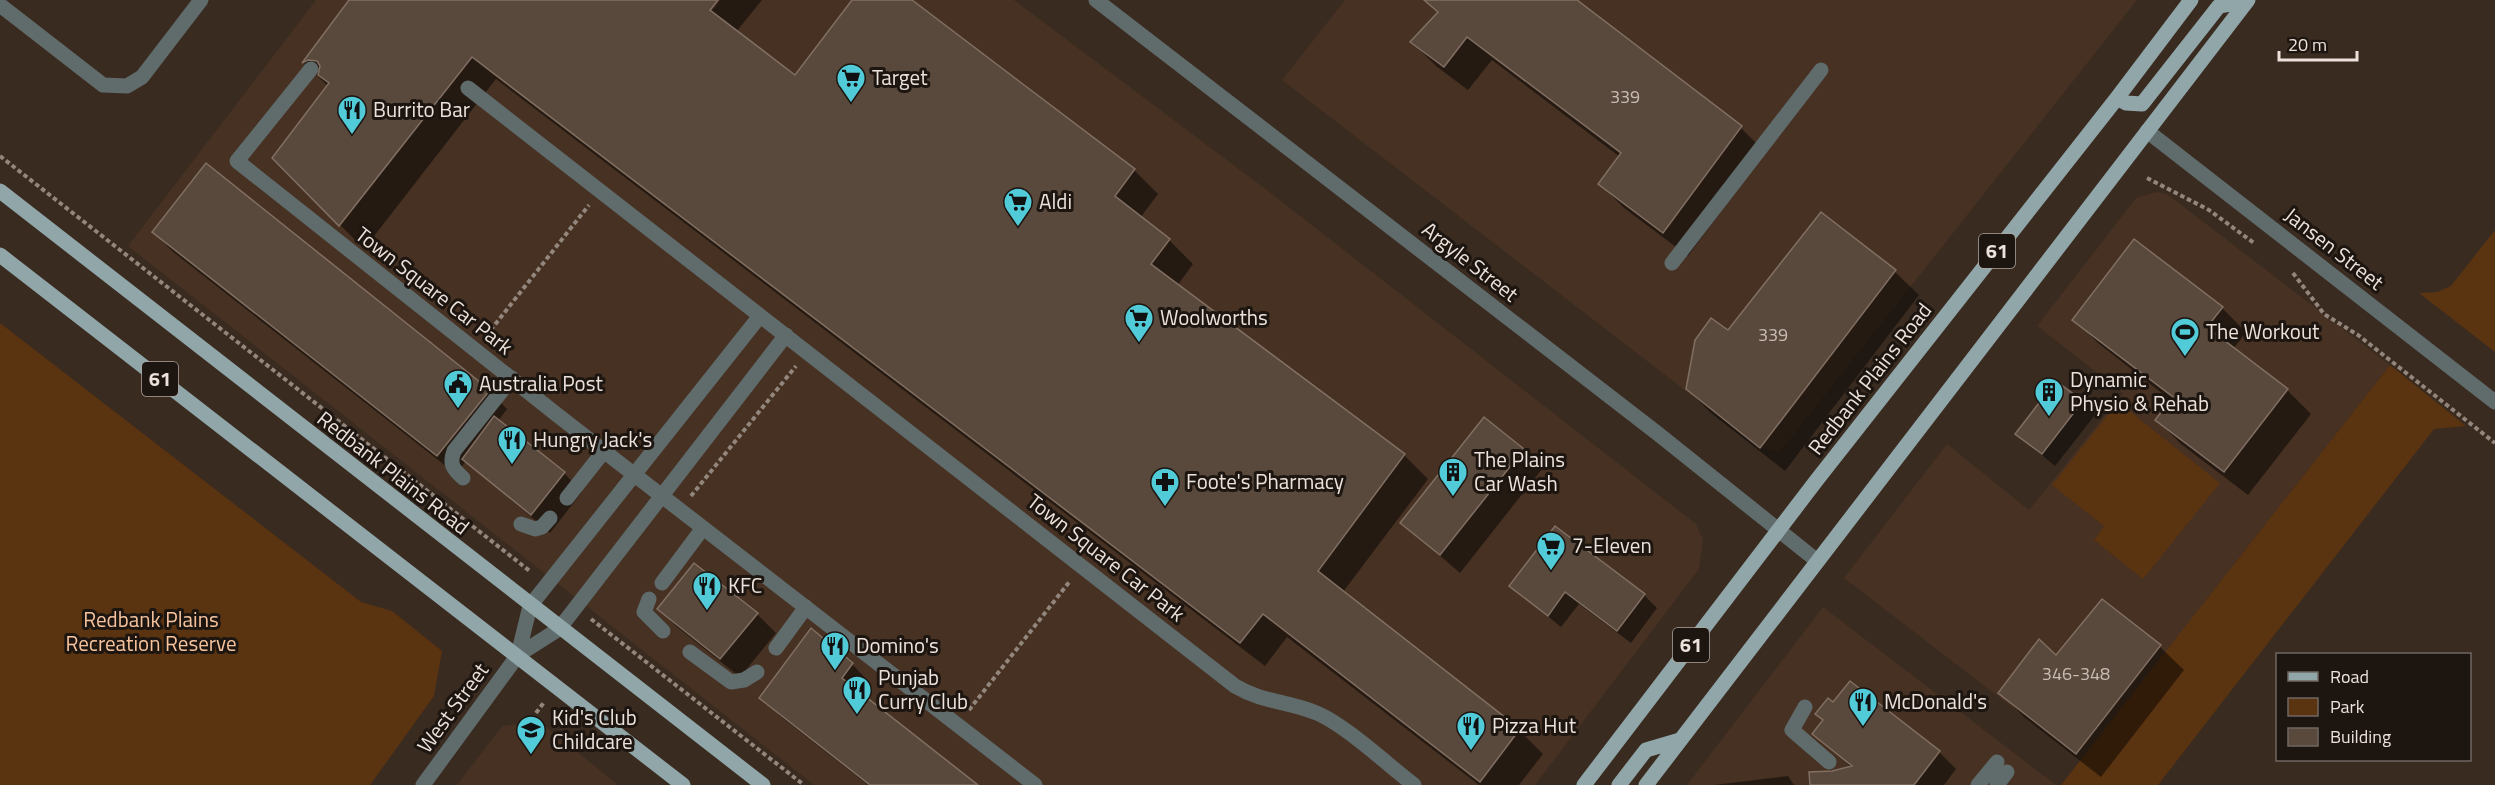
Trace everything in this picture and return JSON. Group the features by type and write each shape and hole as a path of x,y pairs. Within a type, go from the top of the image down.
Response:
{"main road":[{"name":"Redbank Plains Road","path":"1584,785 1778,530 2117,98 2191,0"},
{"path":"2117,98 2126,103 2142,104 2219,6 2247,1"},
{"name":"61","path":"1646,785 1816,560 2247,1"},
{"name":"Redbank Plains Road","path":"0,191 559,629 763,785"},
{"name":"61","path":"0,255 683,785"},
{"path":"1619,785 1646,750 1680,740"}],"street":[{"path":"0,5 103,85 127,86 142,77 201,0"},
{"name":"Argyle Street","path":"1096,0 1648,426 1816,560"},
{"name":"Town Square Car Park","path":"311,69 237,161 660,495 1035,785"},
{"path":"1672,263 1821,70"},
{"name":"Town Square Car Park","path":"468,88 1235,686 1266,701 1316,712 1414,785"},
{"name":"Jansen Street","path":"2147,131 2495,402"},
{"path":"518,655 530,606 760,316"},
{"path":"518,655 559,629 660,495 786,335"},
{"path":"463,478 453,469 451,459 454,451 512,378"},
{"path":"567,498 604,451"},
{"path":"521,524 535,530 550,518"},
{"path":"662,583 704,528"},
{"path":"649,599 644,612 663,631"},
{"path":"776,648 806,607"},
{"path":"690,652 731,682 744,680 757,672"},
{"name":"West Street","path":"423,785 518,655"},
{"path":"1805,707 1792,730 1828,762"},
{"path":"1978,785 2002,767 1997,785"}],"path":[{"path":"0,156 547,584"},
{"path":"2147,178 2209,210 2256,245"},
{"path":"475,349 601,190"},
{"path":"2288,269 2324,314 2358,335 2495,443"},
{"path":"680,510 808,352"},
{"path":"958,725 1082,566"},
{"path":"575,606 804,785"},
{"path":"592,620 599,611"}],"shaded area":[{"path":"316,0 1014,0 1268,191 1696,524 1703,540 1699,569 1535,785 814,785 128,246"},
{"path":"1345,0 2137,0 1780,452 1760,448 1282,80"},
{"path":"2157,192 2167,194 2390,365 2081,760 1844,578 1947,444 2029,510 2123,393 2037,326 2136,198"},
{"path":"1823,607 2056,785 1687,785"},
{"name":"Kid's Club Childcare","path":"540,722 618,785 457,785 502,726"}],"green space":[{"path":"2495,230 2495,352 2419,293 2437,292 2451,286"},
{"name":"Redbank Plains Recreation Reserve","path":"0,323 361,602 392,611 442,651 434,696 370,785 0,785"},
{"path":"2390,365 2466,426 2434,429 2158,785 2061,785"},
{"path":"2118,402 2220,483 2143,579 2094,540 2104,526 2052,485"}],"building":[{"path":"349,0 718,0 710,10 795,75 852,0 912,0 1135,169 1115,196 1170,239 1151,264 1405,454 1318,571 1520,729 1480,782 1263,614 1240,643 472,57 339,226 272,158 329,83 318,75 320,66 317,61 308,60 302,63"},
{"path":"1424,0 1577,0 1742,126 1663,233 1598,184 1621,153 1467,37 1444,67 1410,42 1438,12"},
{"path":"206,163 490,390 437,456 152,232"},
{"path":"1821,212 1896,270 1760,448 1686,389 1695,340 1711,318 1728,330"},
{"name":"The Workout","path":"2134,239 2223,307 2207,327 2288,389 2224,472 2155,420 2173,397 2072,320"},
{"name":"Dynamic Physio & Rehab","path":"2056,381 2083,401 2042,454 2015,434"},
{"name":"Hungry Jack's","path":"494,416 565,472 531,515 462,459"},
{"name":"The Plains Car Wash","path":"1484,417 1524,449 1440,555 1400,523"},
{"path":"1555,526 1645,594 1617,631 1565,592 1548,616 1509,586"},
{"name":"KFC","path":"694,563 758,613 720,659 657,609"},
{"path":"2102,599 2161,645 2076,754 1998,693 2039,639 2056,655"},
{"path":"811,628 853,663 842,678 978,785 870,785 759,698"},
{"name":"McDonald's","path":"1850,681 1940,751 1914,785 1810,785 1809,772 1832,771 1852,766 1812,734 1823,720 1815,714 1828,698 1833,702"}],"place":[{"name":"Target","path":"851,104"},
{"name":"Burrito Bar","path":"352,136"},
{"name":"Aldi","path":"1018,228"},
{"name":"Woolworths","path":"1139,344"},
{"name":"The Workout","path":"2185,358"},
{"name":"Australia Post","path":"458,410"},
{"name":"Dynamic Physio & Rehab","path":"2049,418"},
{"name":"Hungry Jack's","path":"512,466"},
{"name":"The Plains Car Wash","path":"1453,498"},
{"name":"Foote's Pharmacy","path":"1165,508"},
{"name":"7-Eleven","path":"1551,572"},
{"name":"KFC","path":"707,612"},
{"name":"Domino's","path":"835,672"},
{"name":"Punjab Curry Club","path":"857,716"},
{"name":"McDonald's","path":"1863,728"},
{"name":"Pizza Hut","path":"1471,752"},
{"name":"Kid's Club Childcare","path":"531,756"}]}
